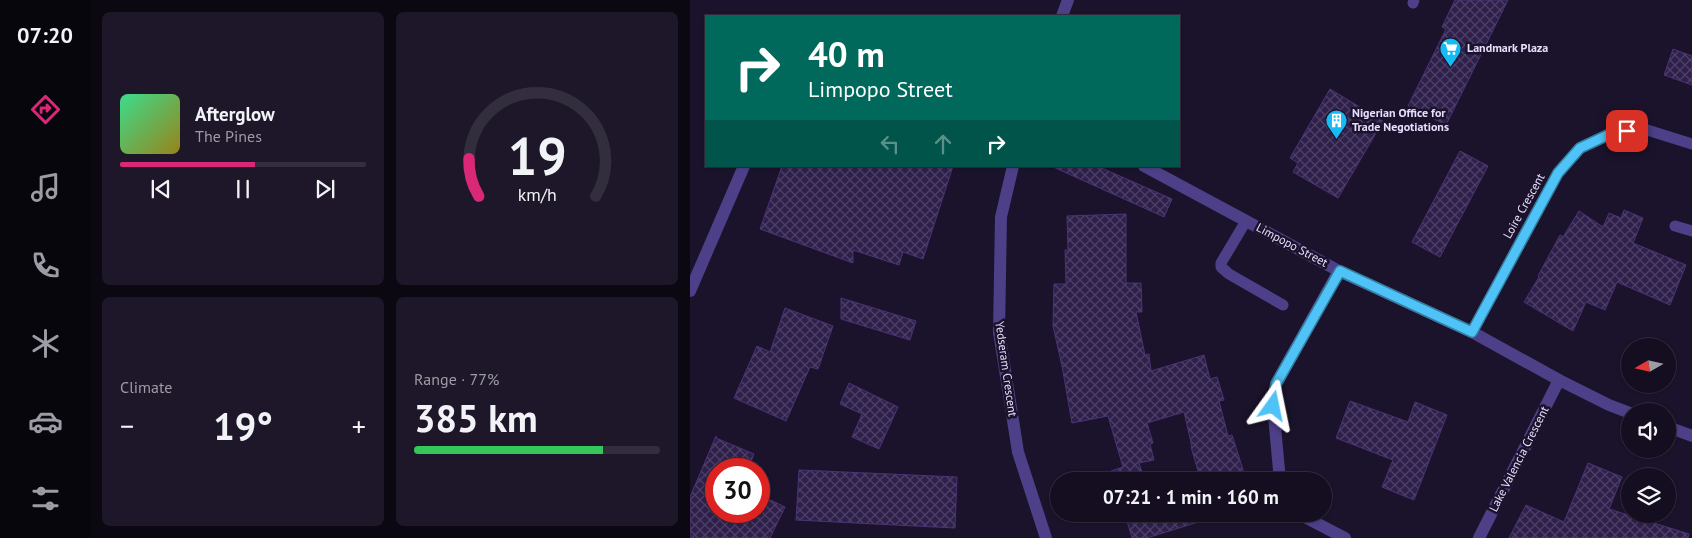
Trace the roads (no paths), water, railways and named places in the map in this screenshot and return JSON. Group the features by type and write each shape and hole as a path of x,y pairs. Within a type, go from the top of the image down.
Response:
{"street":[{"path":"1062,15 1068,0"},
{"path":"690,291 744,167"},
{"name":"Yedseram Crescent","path":"1013,167 1001,217 999,332 1018,452 1046,538"},
{"name":"Limpopo Street","path":"1146,167 1340,271 1472,332 1559,380 1621,410"},
{"path":"1279,472 1273,406 1276,384 1340,271"},
{"name":"Lake Valencia Crescent","path":"1479,538 1559,380"},
{"path":"1676,430 1692,436"},
{"path":"1314,522 1345,538"}],"lane":[{"name":"Loire Crescent","path":"1472,332 1558,173 1580,148 1610,134 1644,129 1692,144"},
{"path":"1246,221 1221,263 1221,267 1229,274 1283,305"},
{"path":"1676,226 1692,231"}],"place":[{"name":"Landmark Plaza","path":"1451,67"},
{"name":"Nigerian Office for Trade Negotiations","path":"1336,139"}]}
